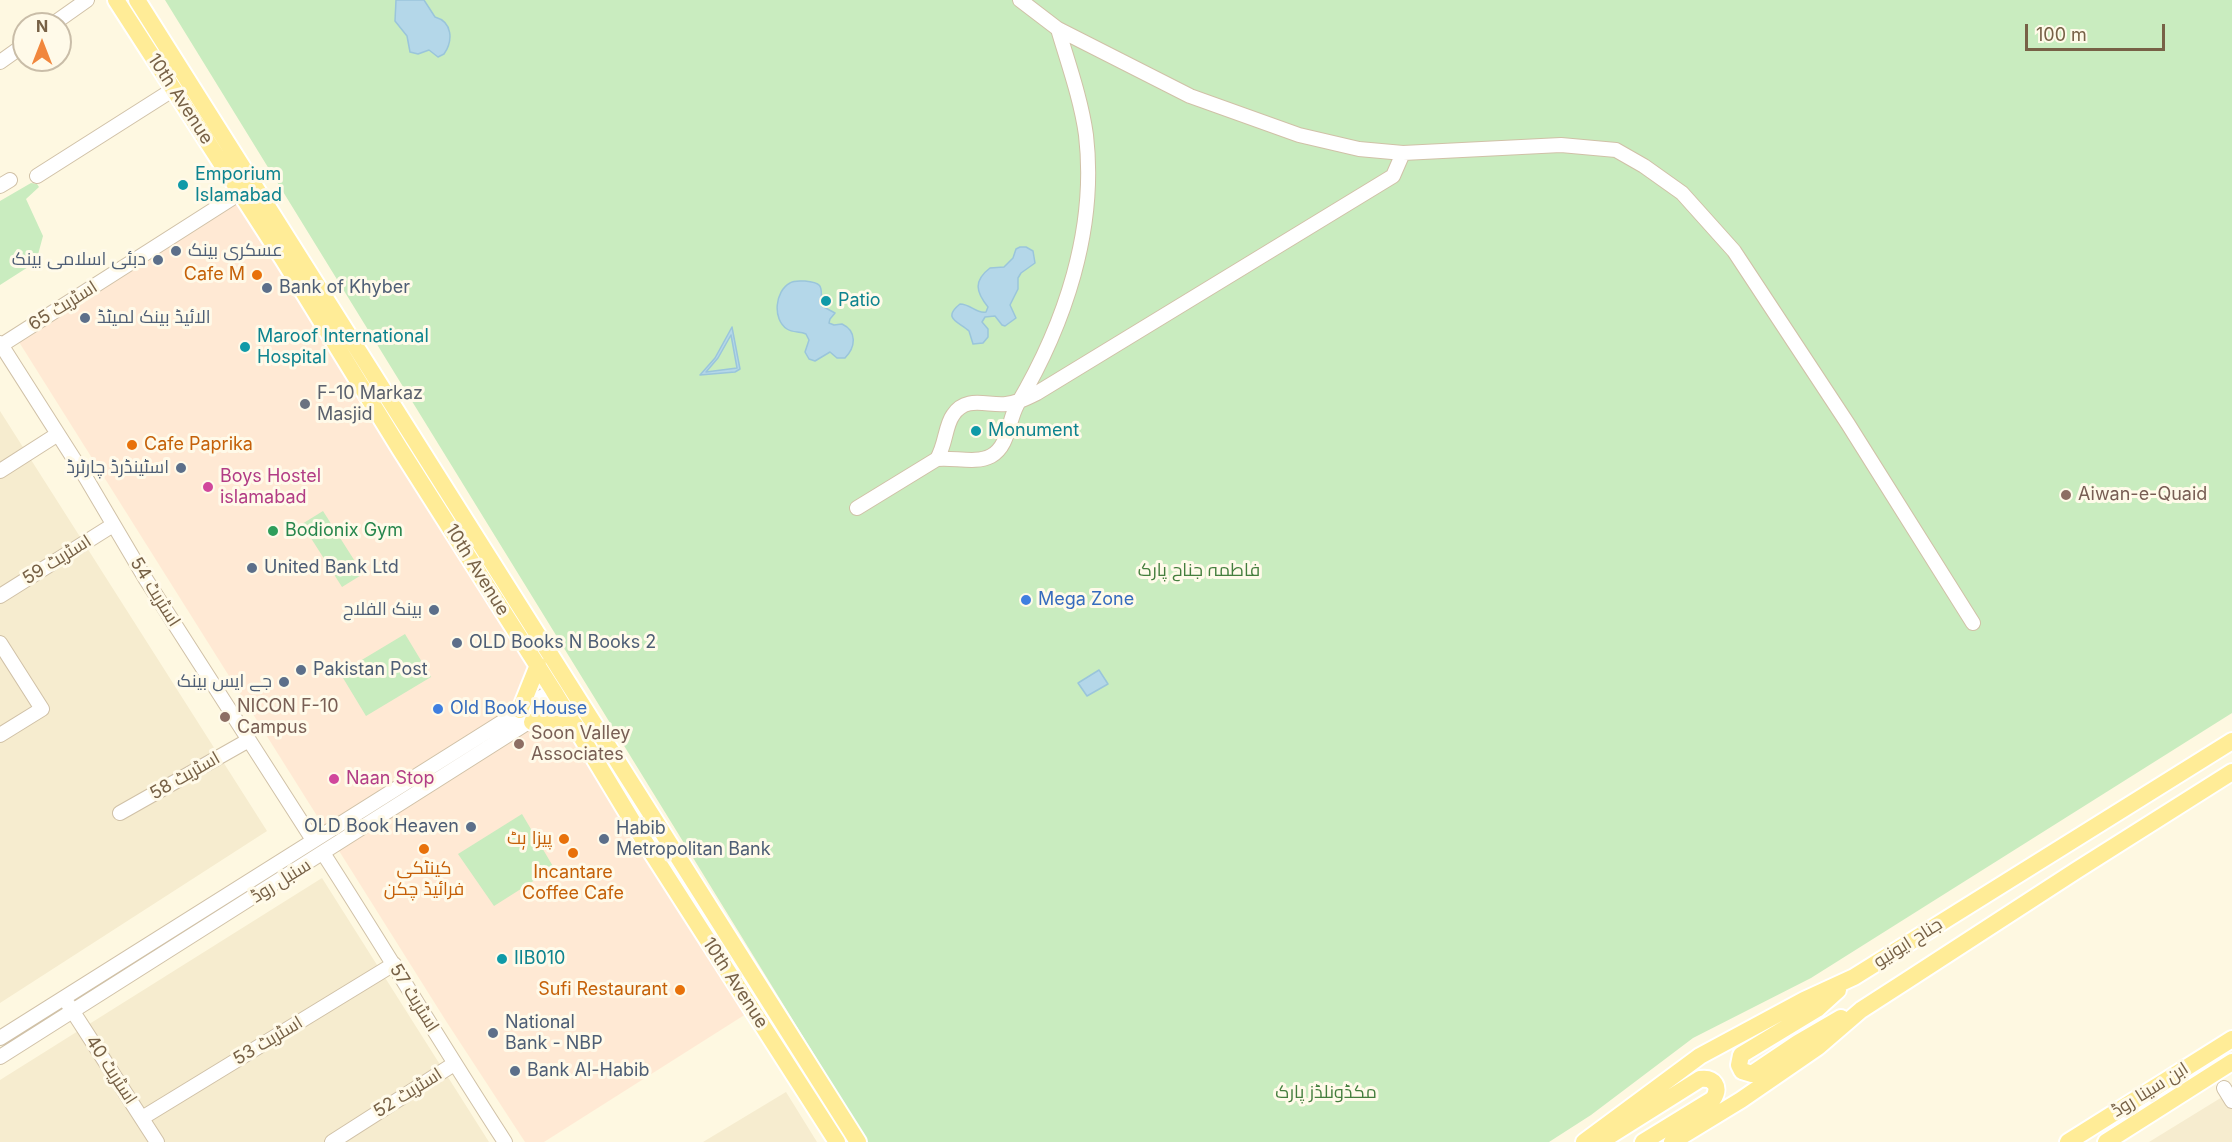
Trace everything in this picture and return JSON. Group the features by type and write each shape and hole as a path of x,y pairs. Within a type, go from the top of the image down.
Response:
{"main road":[{"name":"10th Avenue","path":"116,0 240,193 313,293"},
{"name":"10th Avenue","path":"137,0 313,293 463,532 858,1142"},
{"name":"10th Avenue","path":"463,532 538,665 643,838 837,1142"},
{"path":"538,665 526,716 575,725"},
{"name":"جناح ایونیو","path":"1584,1142 1700,1056 1804,1000 1854,977 2232,741"},
{"name":"جناح ایونیو","path":"1672,1142 1818,1047 1861,1010 2232,772"},
{"path":"1854,977 1817,1009 1741,1055 1739,1065 1742,1071 1752,1074 1837,1020 1861,1010"},
{"name":"ابن سینا روڈ","path":"2068,1142 2232,1039"},
{"name":"ابن سینا روڈ","path":"2106,1142 2232,1062"},
{"path":"1599,1142 1700,1079 1708,1078 1713,1081 1717,1087 1717,1093 1713,1099 1643,1142"},
{"path":"804,1091 820,1081"}],"street":[{"path":"70,12 87,0"},
{"path":"1020,0 1058,29 1190,96 1299,135 1359,149 1403,153 1561,145 1616,150 1644,166 1682,193 1734,250 1848,424 1973,623"},
{"path":"857,508 937,459 950,457 980,460 998,451 1004,443 1011,417 1045,352 1062,312 1084,230 1089,180 1086,134 1058,29"},
{"path":"37,176 174,89"},
{"path":"937,459 944,446 949,422 960,407 977,402 1003,405 1019,401 1092,361 1393,176 1403,153"},
{"name":"اسٹریٹ 65","path":"0,344 126,267 240,193"},
{"name":"اسٹریٹ 54","path":"0,344 145,578 313,840"},
{"path":"0,471 58,435"},
{"name":"اسٹریٹ 59","path":"0,596 113,525"},
{"path":"0,643 42,709 0,735"},
{"name":"سنبل روڈ","path":"0,1057 323,854 557,696"},
{"name":"سنبل روڈ","path":"0,1038 313,840 526,716"},
{"name":"اسٹریٹ 58","path":"120,813 249,740"},
{"name":"اسٹریٹ 57","path":"323,854 394,964 454,1064 506,1142"},
{"name":"اسٹریٹ 53","path":"142,1118 394,964"},
{"name":"اسٹریٹ 40","path":"64,998 157,1142"},
{"name":"اسٹریٹ 52","path":"332,1142 454,1064"},
{"path":"2224,1088 2232,1101"}],"shaded area":[{"path":"239,200 746,1014 544,1142 525,1142 446,1021 19,342"},
{"path":"0,411 267,831 0,1003"},
{"path":"322,878 489,1142 0,1142 0,1080"},
{"path":"2232,1091 2232,1142 2149,1142"},
{"path":"786,1092 817,1142 703,1142"}],"green space":[{"name":"فاطمہ جناح پارک","path":"165,0 2232,0 2232,713 1811,978 1693,1038 1591,1115 1549,1142 868,1142"},
{"path":"31,183 39,187 26,199 43,236 36,262 0,285 0,201"},
{"path":"323,511 363,574 342,587 302,524"},
{"path":"405,634 431,677 366,716 340,673"},
{"path":"522,814 554,868 494,906 458,854"}],"water":[{"path":"396,0 424,0 435,17 445,23 450,32 450,38 444,54 438,57 429,50 418,54 410,52 407,36 395,21"},
{"path":"1020,247 1033,251 1035,263 1018,278 1018,289 1010,305 1016,318 1005,326 995,316 985,317 982,322 988,329 988,337 983,343 973,344 969,331 954,320 952,313 960,304 979,312 986,312 988,307 978,287 981,277 990,268 1004,267 1013,258 1016,249"},
{"path":"805,281 820,286 822,306 835,313 829,323 842,324 850,331 853,344 845,358 837,358 830,352 815,361 809,359 805,352 809,340 806,334 787,329 779,319 777,305 781,292 792,282"},
{"path":"732,327 740,369 735,372 700,375 715,358","holes":["731,335 737,368 706,372 718,358"]},
{"path":"1099,670 1108,684 1087,696 1078,683"}],"place":[{"name":"Emporium Islamabad","path":"183,185"},
{"name":"عسکری بینک","path":"176,251"},
{"name":"دبئی اسلامی بینک","path":"158,260"},
{"name":"Cafe M","path":"257,275"},
{"name":"Bank of Khyber","path":"267,288"},
{"name":"Patio","path":"826,301"},
{"name":"الائیڈ بینک لمیٹڈ","path":"85,318"},
{"name":"Maroof International Hospital","path":"245,347"},
{"name":"F-10 Markaz Masjid","path":"305,404"},
{"name":"Monument","path":"976,431"},
{"name":"Cafe Paprika","path":"132,445"},
{"name":"اسٹینڈرڈ چارٹرڈ","path":"181,468"},
{"name":"Boys Hostel islamabad","path":"208,487"},
{"name":"Aiwan-e-Quaid","path":"2066,495"},
{"name":"Bodionix Gym","path":"273,531"},
{"name":"United Bank Ltd","path":"252,568"},
{"name":"Mega Zone","path":"1026,600"},
{"name":"بینک الفلاح","path":"434,610"},
{"name":"OLD Books N Books 2","path":"457,643"},
{"name":"Pakistan Post","path":"301,670"},
{"name":"جے ایس بینک","path":"284,682"},
{"name":"Old Book House","path":"438,709"},
{"name":"NICON F-10 Campus","path":"225,717"},
{"name":"Soon Valley Associates","path":"519,744"},
{"name":"Naan Stop","path":"334,779"},
{"name":"OLD Book Heaven","path":"471,827"},
{"name":"پیزا ہٹ","path":"564,839"},
{"name":"Habib Metropolitan Bank","path":"604,839"},
{"name":"کینٹکی فرائیڈ چکن","path":"424,849"},
{"name":"Incantare Coffee Cafe","path":"573,853"},
{"name":"IIB010","path":"502,959"},
{"name":"Sufi Restaurant","path":"680,990"},
{"name":"National Bank - NBP","path":"493,1033"},
{"name":"Bank Al-Habib","path":"515,1071"}],"park label":[{"name":"مکڈونلڈز پارک","path":"1326,1093"}]}
